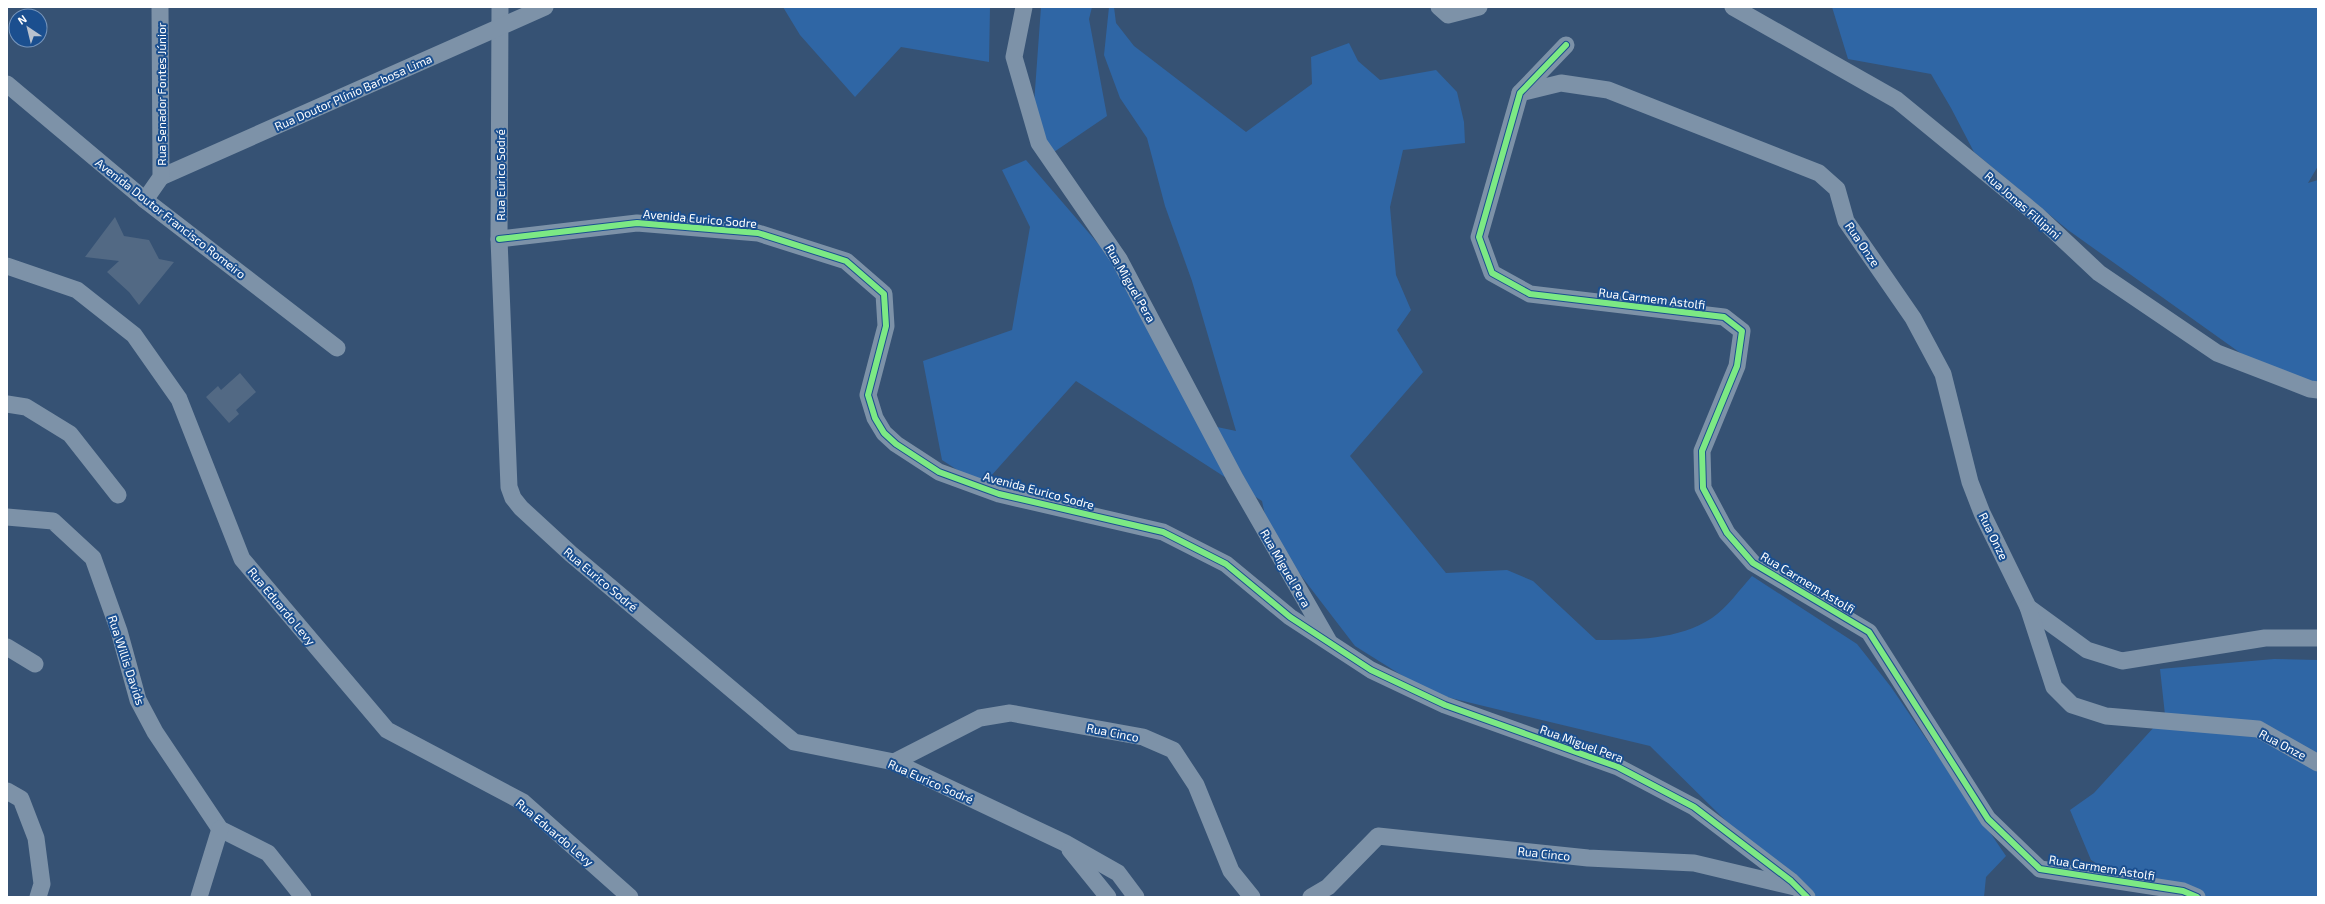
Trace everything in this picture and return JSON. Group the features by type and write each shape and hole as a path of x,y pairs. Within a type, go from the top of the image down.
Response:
{"street":[{"name":"Rua Senador Fontes Júnior","path":"145,200 161,177 160,7"},
{"name":"Rua Eurico Sodré","path":"500,7 500,239 509,487 513,498 521,508 571,554 794,742 894,762 1065,843 1108,897"},
{"name":"Rua Doutor Plínio Barbosa Lima","path":"161,177 545,7"},
{"name":"Rua Miguel Pera","path":"1024,7 1014,56 1039,143 1119,259 1235,478 1330,643 1371,670 1445,705 1618,767 1694,806 1803,893"},
{"path":"1444,11 1479,7"},
{"name":"Rua Jonas Fillipini","path":"1733,7 1897,100 2036,214 2099,273 2217,353 2310,389 2318,390"},
{"name":"Rua Carmem Astolfi","path":"1566,45 1520,93 1478,237 1492,273 1530,294 1724,317 1742,331 1738,366 1702,451 1703,488 1727,533 1753,563 1869,632 1988,819 2040,869 2190,894"},
{"name":"Rua Onze","path":"1520,93 1561,83 1608,90 1819,173 1837,189 1846,220 1913,318 1943,374 1970,482 1982,513 2028,607 2054,687 2072,705 2106,716 2258,729 2318,763"},
{"name":"Avenida Doutor Francisco Romeiro","path":"7,84 145,200 337,348"},
{"name":"Avenida Eurico Sodre","path":"500,239 637,223 758,233 846,262 884,294 886,326 868,395 875,418 884,433 896,444 939,472 999,494 1163,532 1226,564 1290,617 1330,643"},
{"name":"Rua Eduardo Levy","path":"7,266 77,290 134,335 179,399 242,559 387,730 523,802 630,897"},
{"path":"7,404 26,407 70,434 118,495"},
{"name":"Rua Willis Davids","path":"7,517 53,521 93,558 119,631 138,700 155,732 220,829 268,853 303,897"},
{"name":"Rua Onze","path":"2028,607 2086,650 2122,661 2265,638 2318,638"},
{"path":"7,647 36,664"},
{"name":"Rua Cinco","path":"894,762 980,718 1010,713 1143,737 1173,750 1196,784 1231,871 1252,897"},
{"path":"7,791 21,799 36,838 42,884 38,897"},
{"path":"199,897 220,829"},
{"name":"Rua Cinco","path":"1311,897 1328,887 1378,836 1588,858 1694,863 1803,893"},
{"path":"1065,843 1118,873 1136,897"}],"shaded area":[{"path":"783,7 990,7 989,62 901,47 855,97 800,35"},
{"path":"1041,7 1092,7 1089,19 1107,116 1051,154 1034,104"},
{"path":"1109,7 1114,7 1116,23 1134,46 1246,132 1312,84 1311,57 1349,43 1358,61 1380,80 1436,70 1457,92 1464,122 1465,143 1403,150 1390,207 1396,275 1411,310 1397,330 1423,372 1350,456 1446,573 1507,570 1533,581 1596,640 1641,639 1671,635 1685,631 1718,614 1752,576 1857,644 1891,687 2006,856 1986,877 1984,897 1803,897 1650,746 1430,693 1355,646 1269,534 1262,501 1076,381 982,486 942,460 923,361 1012,330 1030,227 1002,170 1026,160 1107,254 1203,424 1236,431 1192,281 1165,206 1147,138 1120,98 1104,55"},
{"path":"1832,7 2318,7 2318,166 2308,183 2318,180 2318,389 2253,362 2068,230 1974,152 1931,74 1848,59"},
{"path":"2274,659 2318,660 2318,897 2207,897 2114,874 2091,860 2070,810 2094,793 2165,715 2160,669"}],"building":[{"path":"115,217 124,236 149,240 159,259 174,262 139,305 129,292 107,272 119,261 85,257"},
{"path":"240,373 256,392 236,410 239,414 229,423 206,397 218,386 221,390"}],"cycle path":[{"path":"1566,45 1520,93 1479,237 1492,273 1530,294 1724,317 1742,331 1737,366 1702,451 1703,488 1727,533 1753,563 1869,632 1988,819 2040,869 2183,891 2197,897"},
{"path":"499,239 637,223 758,233 846,261 884,294 886,326 868,395 875,418 884,433 896,444 939,472 999,494 1163,532 1226,564 1290,617 1371,670 1445,705 1618,767 1694,807 1791,881 1807,897"}]}
